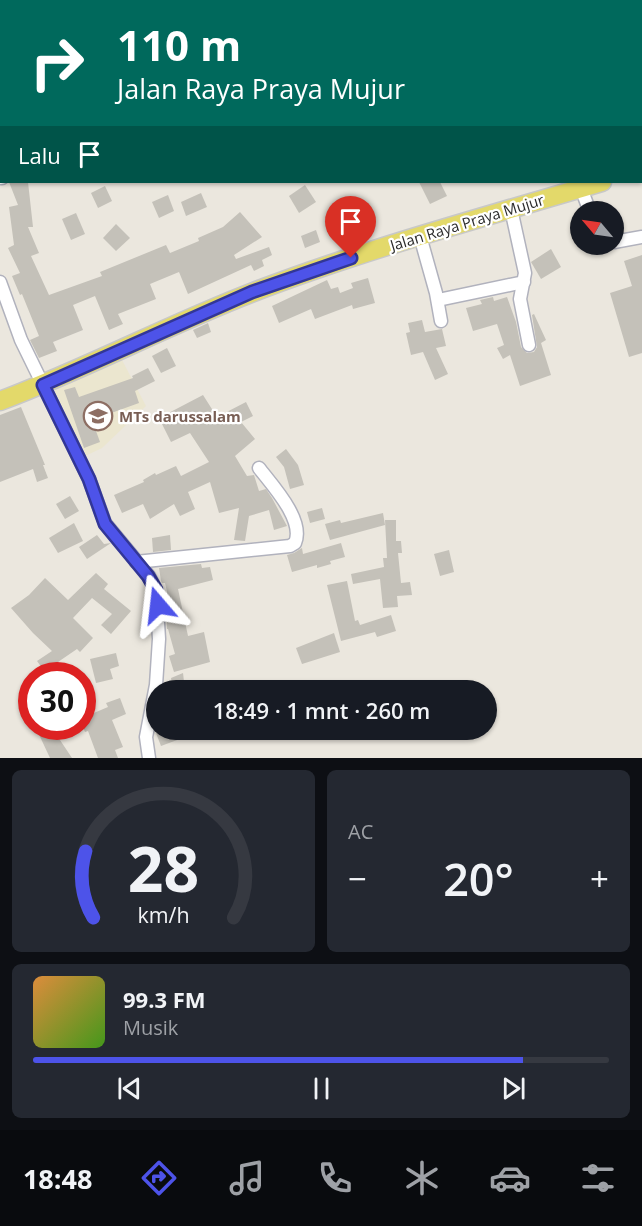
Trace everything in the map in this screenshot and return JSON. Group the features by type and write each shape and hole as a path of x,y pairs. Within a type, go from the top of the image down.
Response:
{"main road":[{"name":"Jalan Raya Praya Mujur","path":"0,401 43,385 252,292 420,236 598,183"}],"street":[{"path":"581,188 586,201"},
{"path":"511,208 525,273 520,299 529,345"},
{"path":"420,236 438,300 441,321"},
{"path":"624,240 642,237"},
{"path":"0,282 21,340 89,479 105,524 148,576 156,590 159,626 156,685 146,737 149,758"},
{"path":"438,300 524,282"},
{"path":"136,562 290,546 295,543 298,535 285,501 259,468"}],"shaded area":[{"name":"MTs darussalam","path":"122,360 146,406 102,448 81,458 57,401 54,388"}],"building":[{"path":"9,183 28,183 33,227 28,227 39,253 31,256 49,295 102,276 100,272 166,245 170,253 199,241 198,238 223,227 240,212 262,237 234,255 236,259 269,247 272,255 262,260 264,266 254,271 251,265 188,294 179,272 150,284 156,299 118,314 123,324 109,330 95,296 73,305 83,330 53,342 57,351 39,358 30,340 39,336 12,276 20,273 8,248 14,245 9,207 18,205"},
{"path":"420,183 440,183 447,196 430,204"},
{"path":"305,185 316,202 299,213 289,196"},
{"path":"105,186 112,201 98,208 91,193"},
{"path":"201,193 207,207 186,216 181,202"},
{"path":"168,195 174,211 159,218 152,202"},
{"path":"76,213 85,234 71,240 62,219"},
{"path":"116,224 130,238 116,251 103,238"},
{"path":"316,230 320,242 305,248 301,236"},
{"path":"551,249 561,267 541,279 531,262"},
{"path":"642,255 642,353 629,357 610,293 632,286 624,261"},
{"path":"368,278 375,303 353,309 352,305 315,319 311,309 279,323 272,306 327,280 331,289 338,287 340,293 353,288 351,283"},
{"path":"493,297 494,301 507,297 516,322 521,347 527,353 534,352 537,347 532,315 534,314 546,340 541,343 551,375 520,386 510,355 503,359 497,348 504,345 497,324 473,331 466,308 482,304 480,300"},
{"path":"422,320 425,332 442,329 446,346 436,348 448,374 435,380 423,352 411,355 406,333 410,332 408,323"},
{"path":"208,323 211,332 197,338 193,330"},
{"path":"167,348 176,366 161,373 152,356"},
{"path":"148,368 155,381 135,391 139,403 92,420 100,442 84,448 64,390 75,387 79,397 133,378 132,376"},
{"path":"203,395 217,417 246,402 253,416 241,422 255,439 235,456 247,476 254,475 259,491 266,489 287,526 274,530 269,510 249,516 245,541 234,540 239,508 219,513 210,482 188,492 195,509 180,516 174,504 150,519 143,504 122,513 114,495 144,482 143,480 155,473 156,475 176,466 181,476 209,462 190,433 171,442 159,418"},
{"path":"21,407 45,465 43,465 48,478 37,482 33,469 0,482 0,415"},
{"path":"286,449 298,465 304,485 290,489 284,467 276,457"},
{"path":"70,496 79,511 65,519 56,504"},
{"path":"322,508 325,519 310,523 307,512"},
{"path":"383,513 385,525 330,540 325,524 340,520 341,523"},
{"path":"385,520 396,520 396,541 401,541 402,553 398,553 401,583 410,582 412,595 397,596 398,607 383,608 380,579 353,584 351,574 384,567 383,558 387,558"},
{"path":"74,523 83,541 58,553 49,538"},
{"path":"97,535 104,544 111,543 87,559 79,547"},
{"path":"170,535 171,550 153,552 152,538"},
{"path":"341,543 345,557 317,568 317,565 292,572 287,555 302,548 303,554"},
{"path":"449,550 454,572 440,576 434,554"},
{"path":"201,564 202,568 210,567 213,580 178,589 188,636 204,632 210,662 174,672 169,656 175,654 167,629 166,610 171,609 159,568"},
{"path":"96,573 108,584 104,589 131,611 111,634 101,625 112,614 92,598 73,618 93,638 80,652 77,649 58,662 38,662 52,651 11,608 29,595 45,578 68,600"},
{"path":"347,581 355,621 358,620 360,625 391,615 396,631 377,637 375,632 341,641 327,585"},
{"path":"334,633 340,652 302,664 296,648"},
{"path":"116,653 119,666 110,669 113,679 96,683 96,662 91,662 90,659"},
{"path":"183,673 184,680 171,680 171,678"},
{"path":"120,698 126,714 112,720 123,747 115,750 118,758 98,758 91,740 96,740 96,712 108,707 106,703"},
{"path":"42,740 60,740 72,758 50,758"},
{"path":"159,740 177,740 161,746"}],"place":[{"name":"MTs darussalam","path":"98,416"}],"route":[{"path":"158,605 156,590 148,576 105,524 89,479 43,385 252,292 351,258"}]}
